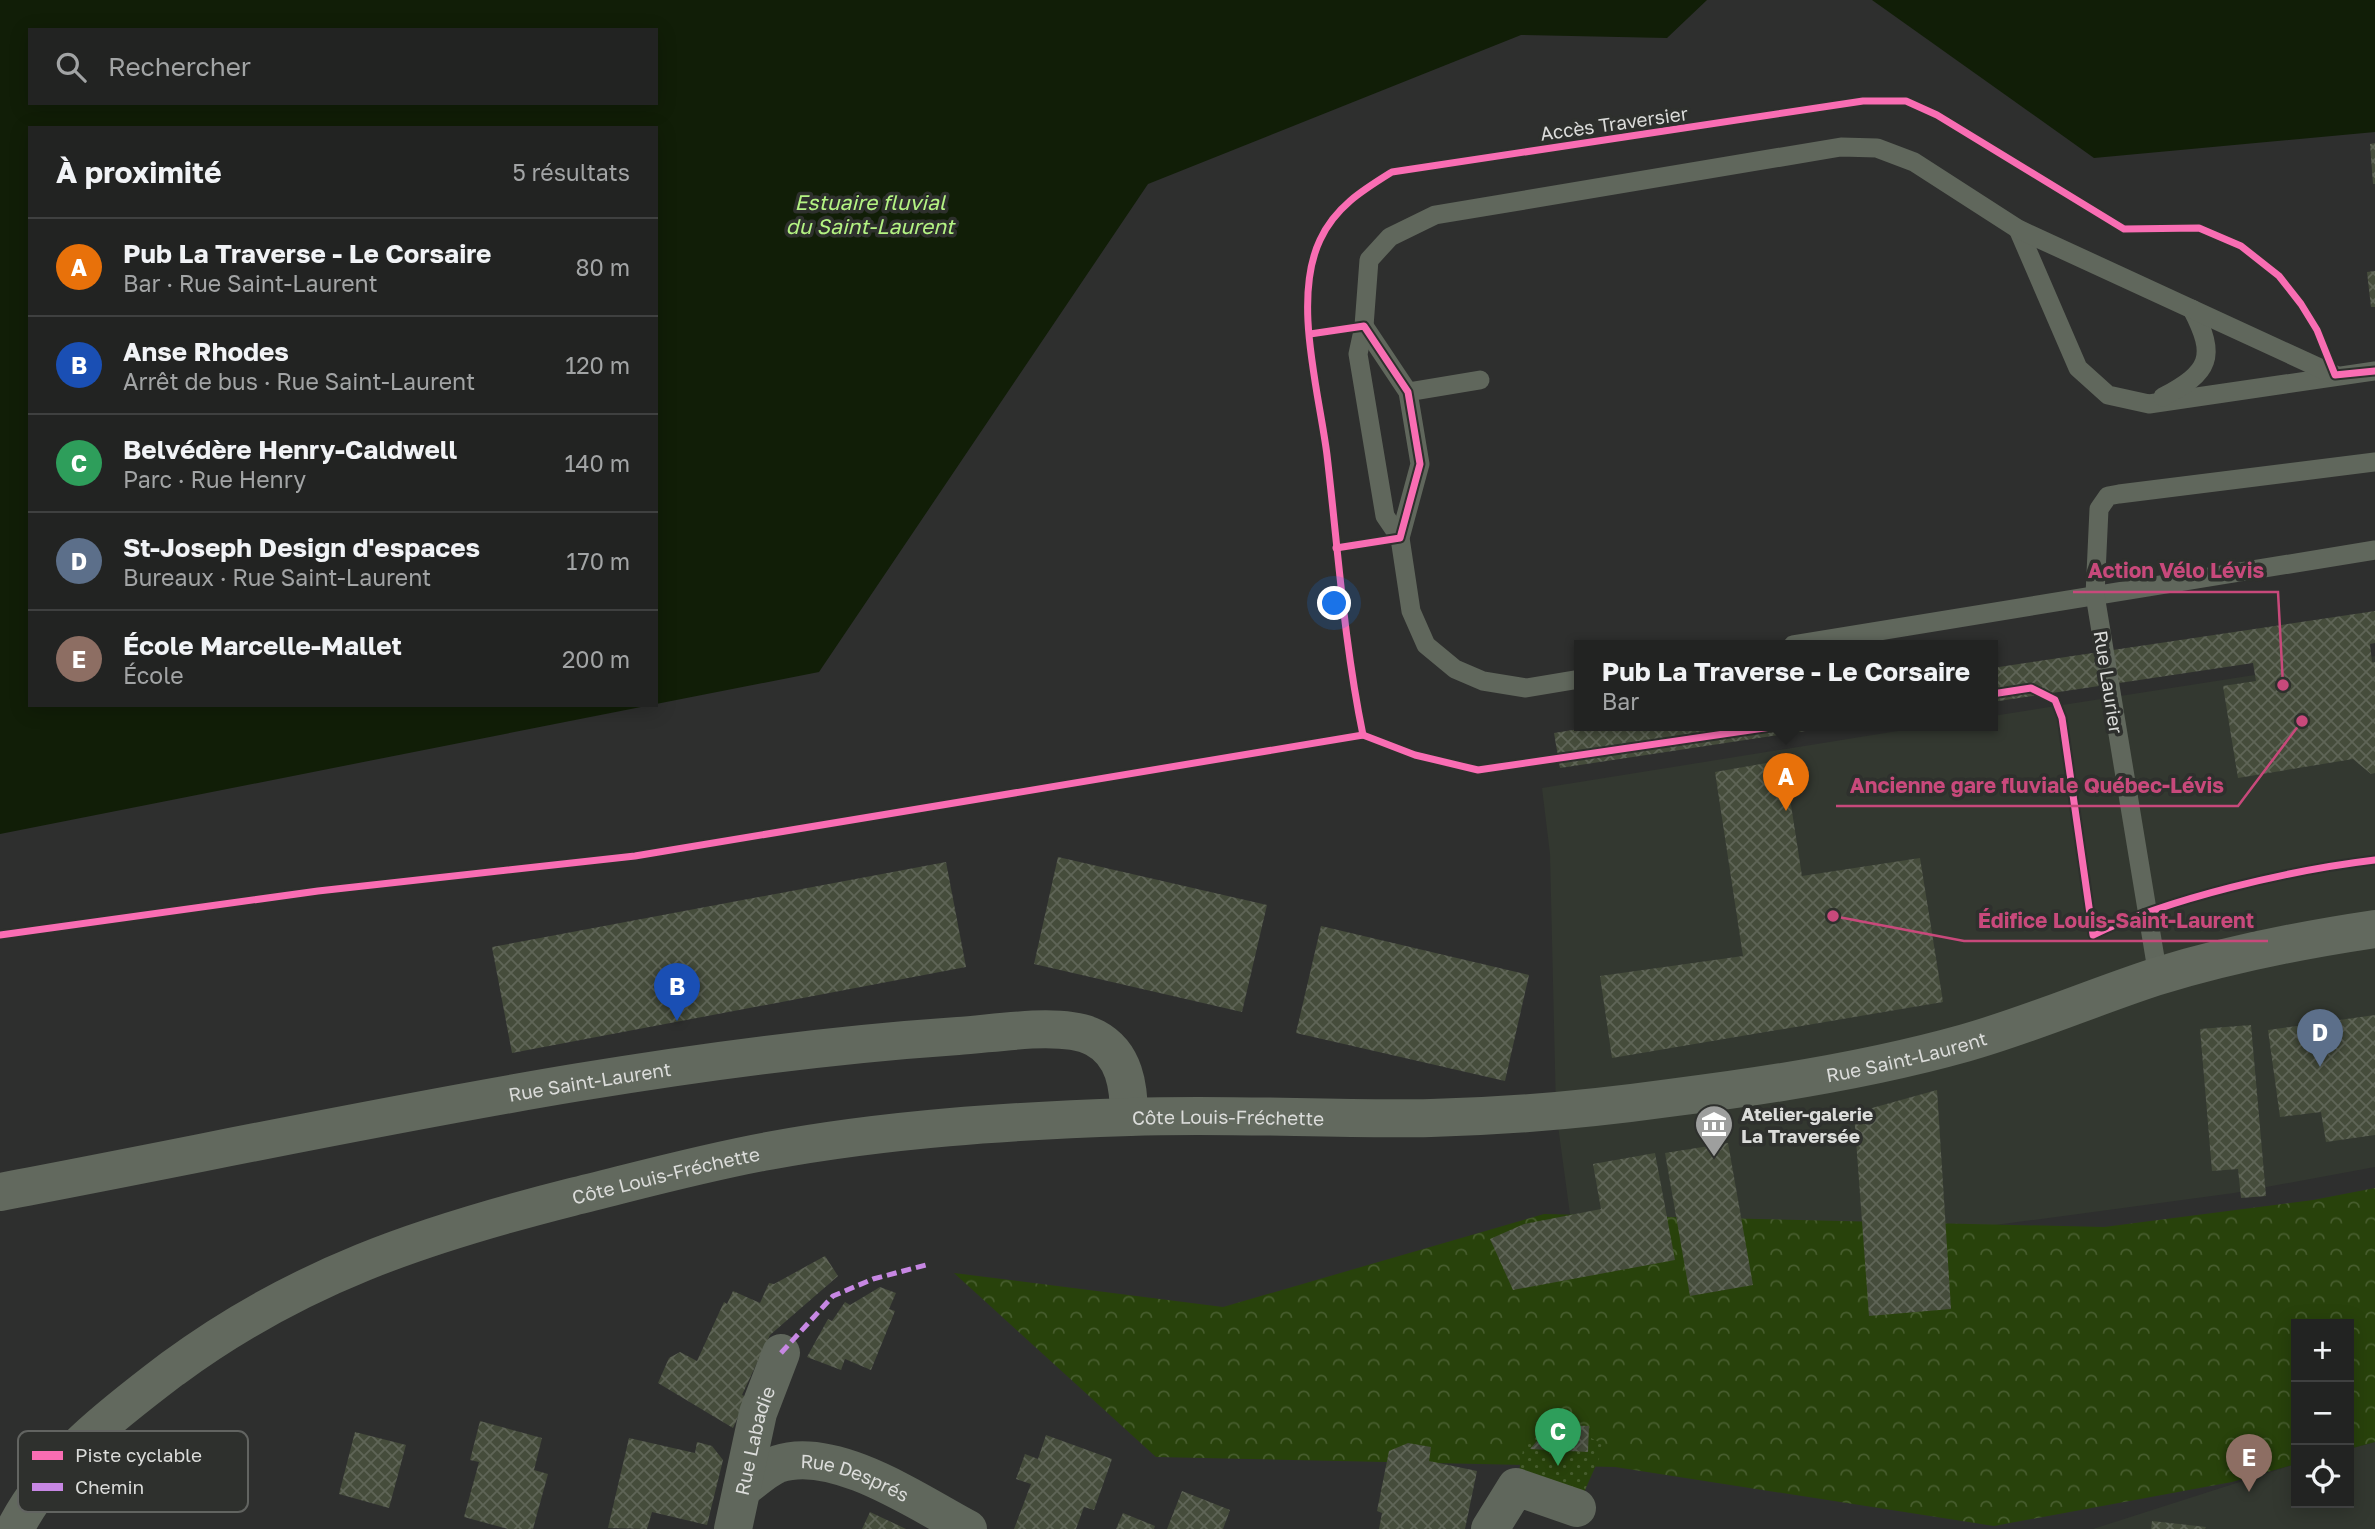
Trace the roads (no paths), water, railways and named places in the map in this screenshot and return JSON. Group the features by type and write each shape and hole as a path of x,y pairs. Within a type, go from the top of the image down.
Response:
{"main road":[{"name":"Rue Saint-Laurent","path":"1424,1118 1556,1111 1674,1098 1823,1074 1958,1045 2027,1024 2158,976 2265,949 2375,929"},
{"name":"Rue Saint-Laurent","path":"0,1192 554,1084 871,1042 1075,1031 1096,1038 1112,1052 1123,1069 1129,1086 1129,1117"},
{"name":"Côte Louis-Fréchette","path":"97,1431 123,1406 206,1344 277,1300 348,1266 418,1239 578,1195 768,1151 991,1123 1129,1117 1424,1118"},
{"name":"Côte Louis-Fréchette","path":"15,1529 24,1512"}],"street":[{"name":"Rue Labadie","path":"733,1529 758,1413 781,1353"},
{"name":"Rue Després","path":"742,1489 777,1465 820,1461 862,1474 897,1490 968,1529"},
{"path":"1490,1529 1516,1487 1577,1508"}],"lane":[{"path":"1574,681 1526,688 1483,681 1455,669 1426,645 1411,611 1399,538 1385,516 1358,354 1364,326 1369,260 1390,237 1435,215 1841,147 1877,148 1914,162 2018,229 2334,375"},
{"path":"2018,229 2078,368 2108,395 2149,404 2375,371"},
{"path":"2149,404 2191,382 2206,361 2207,337 2192,309"},
{"path":"1364,326 1408,392 1420,464 1399,538"},
{"path":"1408,392 1480,380"},
{"name":"Rue Laurier","path":"2158,976 2095,595 2099,509 2108,496 2375,462"},
{"path":"1823,640 2375,550"}],"water":[{"name":"Estuaire fluvial du Saint-Laurent","path":"0,0 1707,0 1667,38 1521,35 1148,184 819,672 658,704 658,126 28,126 28,707 641,707 0,834"},
{"path":"1872,0 2375,0 2375,132 2094,158"}],"place":[{"name":"Action Vélo Lévis","path":"2283,685"},
{"name":"Ancienne gare fluviale Québec-Lévis","path":"2302,721"},
{"name":"Pub La Traverse - Le Corsaire","path":"1786,811"},
{"name":"Édifice Louis-Saint-Laurent","path":"1833,916"},
{"name":"Anse Rhodes","path":"677,1021"},
{"name":"St-Joseph Design d'espaces","path":"2320,1067"},
{"name":"Atelier-galerie La Traversée","path":"1714,1158"},
{"name":"Belvédère Henry-Caldwell","path":"1558,1466"},
{"name":"École Marcelle-Mallet","path":"2249,1492"}]}
